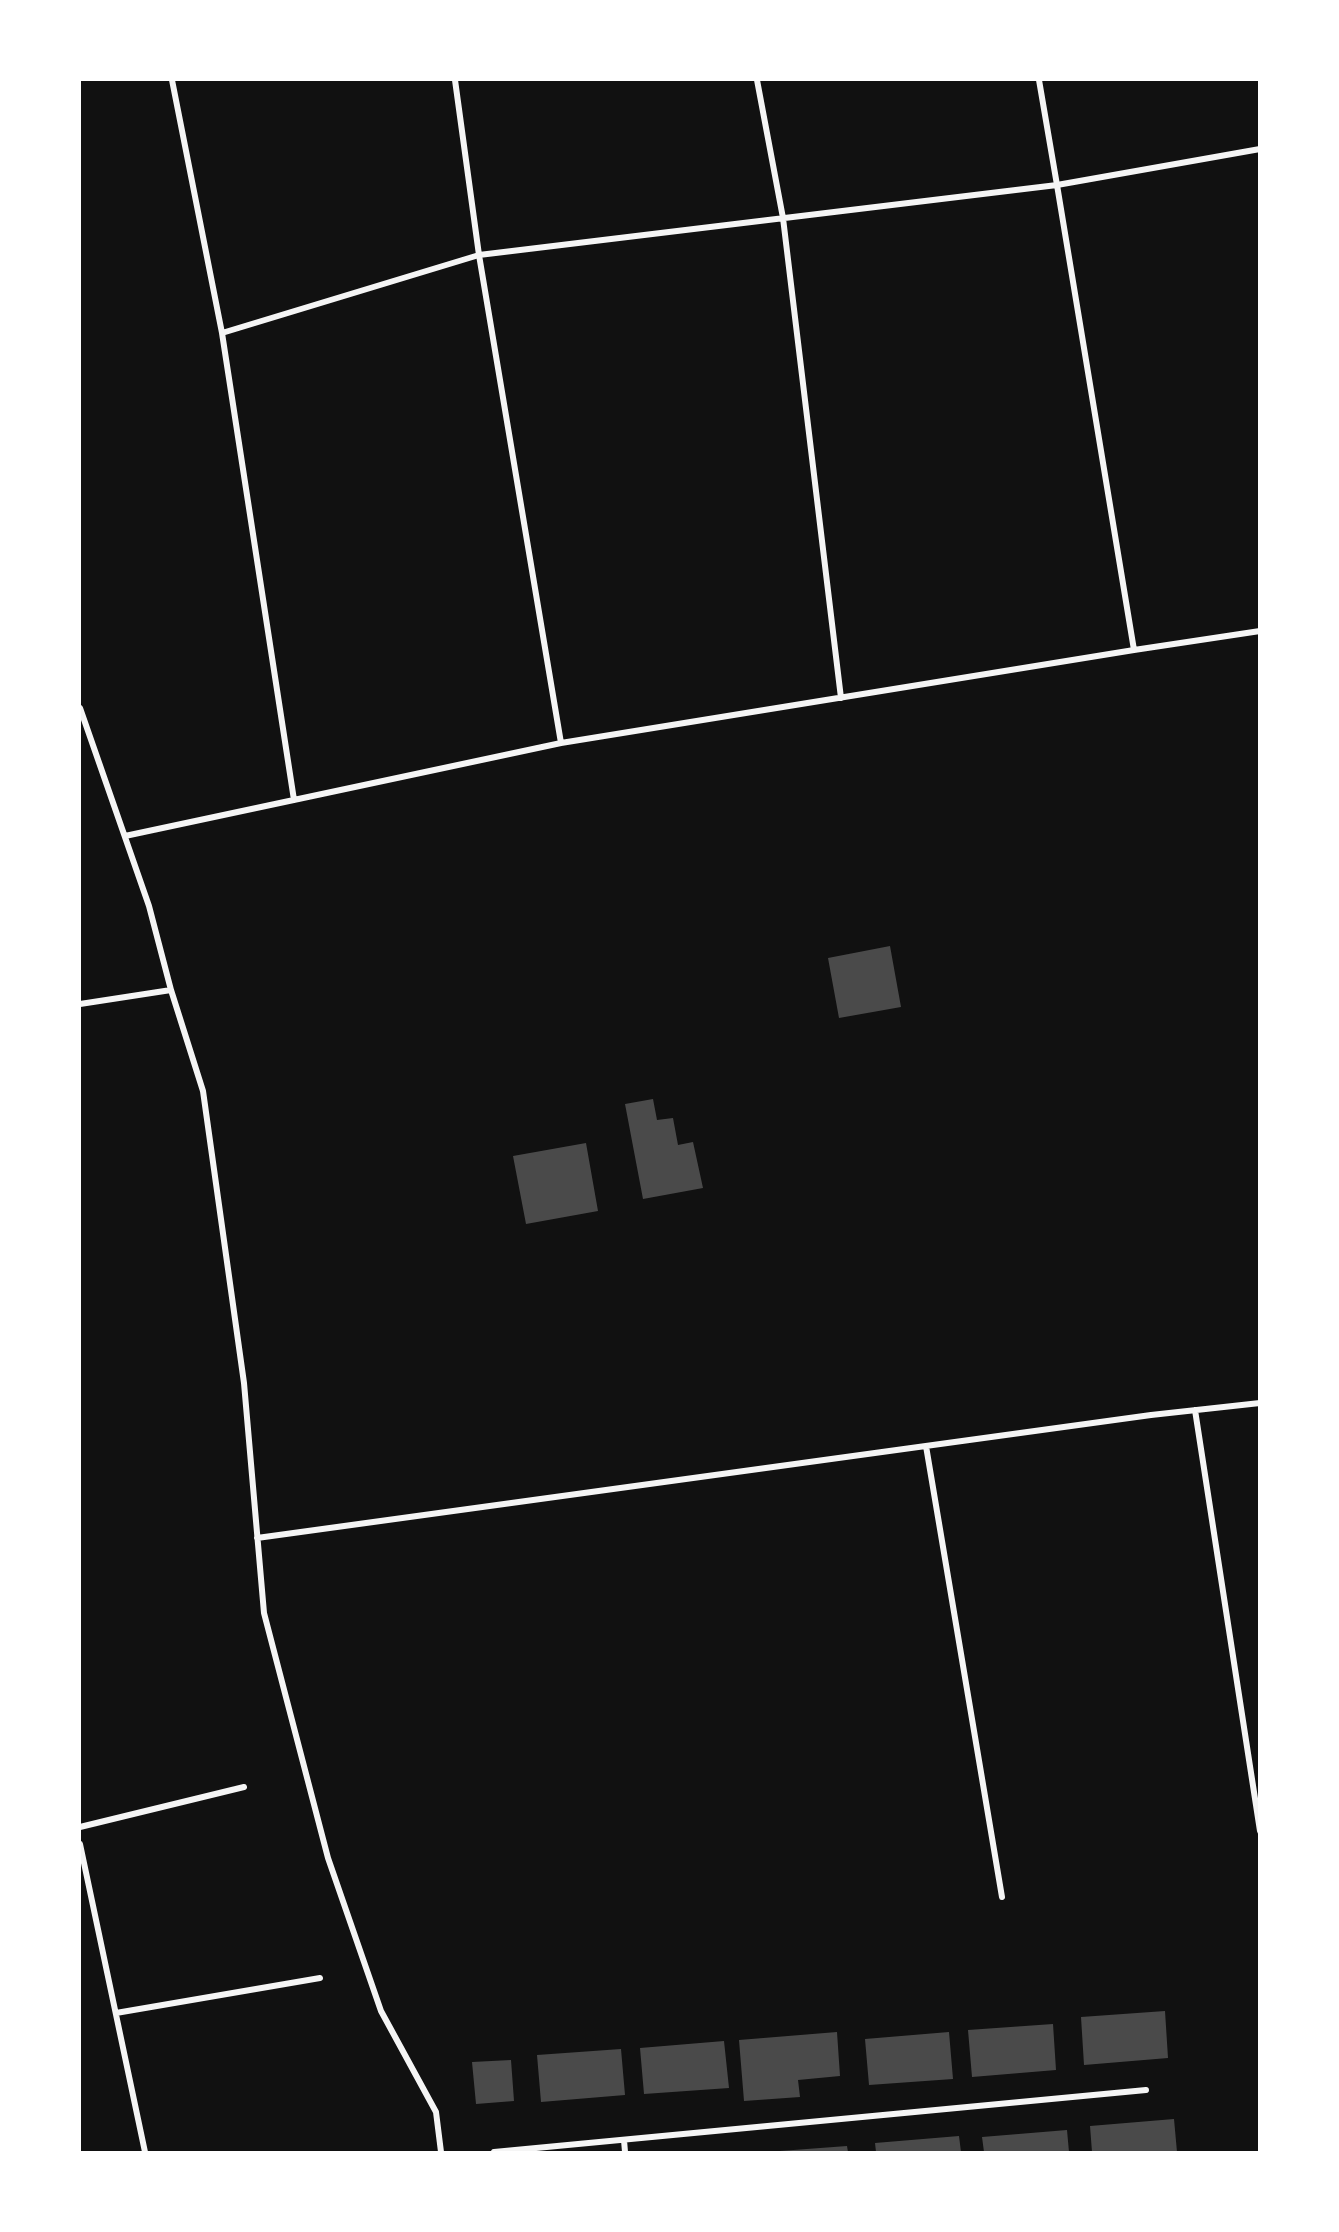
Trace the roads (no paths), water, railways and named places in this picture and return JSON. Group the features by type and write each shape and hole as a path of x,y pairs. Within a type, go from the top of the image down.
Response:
{"street":[{"path":"172,80 222,333 294,800"},
{"path":"455,80 479,255 561,743"},
{"path":"757,80 783,218 841,698"},
{"path":"1039,80 1134,650"},
{"path":"222,333 479,255 1058,185 1260,149"},
{"path":"124,836 561,743 1260,631"},
{"path":"80,708 149,906 171,990 203,1091 244,1383 264,1613 328,1858 381,2011 436,2112 441,2152"},
{"path":"80,1004 171,990"},
{"path":"257,1538 926,1446 1260,1403"},
{"path":"1195,1410 1260,1831"},
{"path":"926,1446 1002,1897"},
{"path":"80,1827 244,1787"},
{"path":"80,1844 146,2152"},
{"path":"116,2013 320,1978"},
{"path":"494,2152 1146,2090"},
{"path":"624,2140 625,2152"}]}
